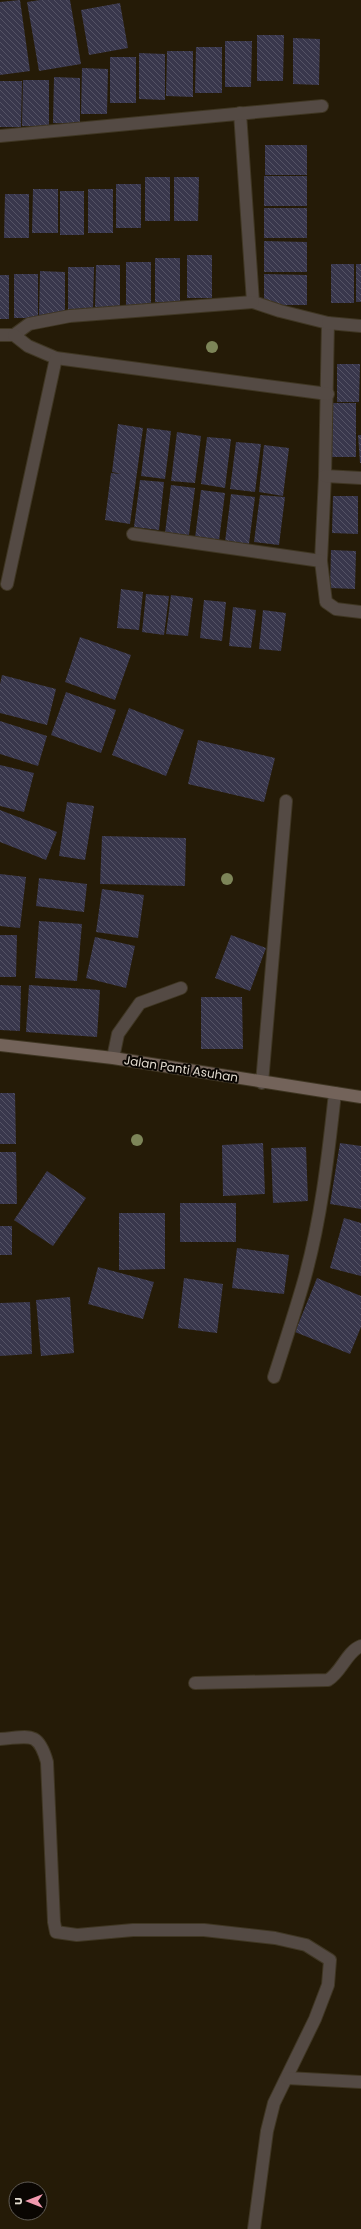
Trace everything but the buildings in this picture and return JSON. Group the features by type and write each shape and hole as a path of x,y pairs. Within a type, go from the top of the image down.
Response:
{"street":[{"path":"0,136 322,106"},
{"path":"240,113 253,302"},
{"path":"0,335 14,335 29,324 70,316 253,302 280,311 328,323 361,326"},
{"path":"328,323 328,394 321,561 326,602 336,609 361,612"},
{"path":"14,335 28,346 56,358 328,394"},
{"path":"7,584 56,358"},
{"path":"325,476 361,478"},
{"path":"133,534 321,561"},
{"path":"262,1082 286,801"},
{"path":"113,1058 118,1034 140,1003 181,988"},
{"name":"Jalan Panti Asuhan","path":"0,1045 113,1058 361,1096"},
{"path":"274,1377 304,1283 319,1211 328,1156 335,1093"},
{"path":"195,1683 328,1680 336,1676 350,1656 361,1646"},
{"path":"0,1739 25,1737 36,1738 42,1745 47,1762 54,1922 56,1932 77,1935 133,1930 204,1930 275,1938 306,1945 330,1960 328,1985 315,2019 274,2104 267,2131 254,2229"},
{"path":"287,2078 361,2082"}]}
